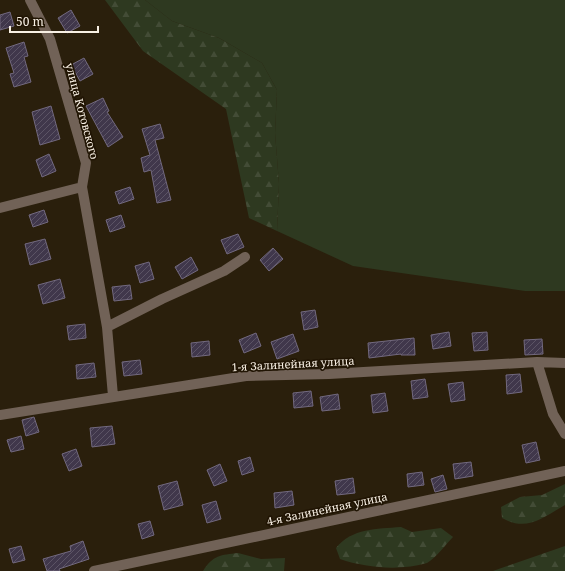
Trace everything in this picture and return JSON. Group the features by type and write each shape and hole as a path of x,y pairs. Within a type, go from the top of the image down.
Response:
{"street":[{"name":"улица Котовского","path":"30,0 50,39 86,163 82,187 108,327 113,396"},
{"path":"0,208 82,187"},
{"path":"108,327 162,299 224,271 245,258"},
{"path":"537,362 553,414 565,434"},
{"name":"1-я Залинейная улица","path":"0,415 246,376 329,374 537,362 565,363"},
{"name":"4-я Залинейная улица","path":"94,571 565,471"}],"green space":[{"path":"105,0 145,0 172,21 219,38 262,63 277,90 275,133 279,184 277,231 249,218 226,109 143,51"},
{"path":"145,0 565,0 565,291 525,291 353,266 277,231 279,184 275,133 277,90 262,63 219,38 172,21"},
{"path":"565,484 565,505 542,519 534,522 519,524 502,518 501,507 520,497 542,495"},
{"path":"401,527 412,532 441,528 453,537 431,560 427,563 417,565 395,568 361,565 340,559 336,548 342,541 357,533 383,528"},
{"path":"565,546 565,571 493,571"},
{"path":"238,553 261,559 285,558 284,571 203,571 214,559 227,554"}],"building":[{"path":"71,10 80,26 67,33 58,18"},
{"path":"10,12 14,26 0,30 0,15"},
{"path":"24,42 28,56 24,57 31,82 14,87 10,74 14,73 6,48"},
{"path":"84,58 93,74 80,81 71,65"},
{"path":"103,98 109,111 107,112 123,137 108,147 86,106"},
{"path":"51,106 60,139 40,145 32,112"},
{"path":"160,124 164,138 155,140 171,200 157,203 151,170 144,172 141,158 150,155 142,129"},
{"path":"49,154 56,171 42,177 36,160"},
{"path":"130,187 134,199 119,204 115,192"},
{"path":"44,210 48,222 33,227 29,215"},
{"path":"121,215 125,227 110,232 106,220"},
{"path":"238,234 244,247 227,254 221,240"},
{"path":"45,239 51,259 30,265 25,244"},
{"path":"273,248 283,259 269,271 260,260"},
{"path":"191,257 198,270 182,279 175,267"},
{"path":"149,262 154,279 140,283 135,266"},
{"path":"60,279 65,298 43,304 38,285"},
{"path":"130,285 132,299 114,301 112,287"},
{"path":"315,310 318,327 304,330 301,312"},
{"path":"85,324 86,338 69,340 67,326"},
{"path":"449,332 451,346 433,349 431,335"},
{"path":"487,332 488,350 474,351 472,333"},
{"path":"256,333 261,346 244,353 239,340"},
{"path":"293,334 299,351 277,359 271,342"},
{"path":"414,338 415,355 401,354 369,358 368,343"},
{"path":"542,339 543,354 525,355 524,340"},
{"path":"209,341 210,355 192,357 191,343"},
{"path":"140,360 142,374 124,376 122,362"},
{"path":"94,363 96,377 77,379 76,365"},
{"path":"520,374 522,392 507,394 506,375"},
{"path":"425,379 428,397 413,399 411,381"},
{"path":"463,382 465,400 451,402 448,384"},
{"path":"311,391 313,406 294,408 293,393"},
{"path":"385,393 388,411 373,413 371,395"},
{"path":"338,394 340,409 322,411 320,397"},
{"path":"34,417 39,432 26,436 22,420"},
{"path":"112,426 115,444 92,447 90,428"},
{"path":"21,436 24,449 11,452 7,440"},
{"path":"536,442 540,460 526,463 522,445"},
{"path":"76,449 82,466 69,471 62,454"},
{"path":"250,457 254,471 242,475 238,461"},
{"path":"471,462 473,476 455,479 453,464"},
{"path":"220,464 227,481 214,486 207,470"},
{"path":"422,472 424,485 408,487 407,474"},
{"path":"443,475 447,489 435,492 431,479"},
{"path":"353,478 355,493 337,495 335,481"},
{"path":"177,481 183,505 164,510 158,486"},
{"path":"292,491 294,505 275,508 274,493"},
{"path":"216,501 221,519 207,523 202,505"},
{"path":"150,521 154,535 142,539 138,524"},
{"path":"83,541 89,559 59,569 60,571 47,571 43,559 71,551 70,546"},
{"path":"21,546 25,560 13,563 9,549"}]}
